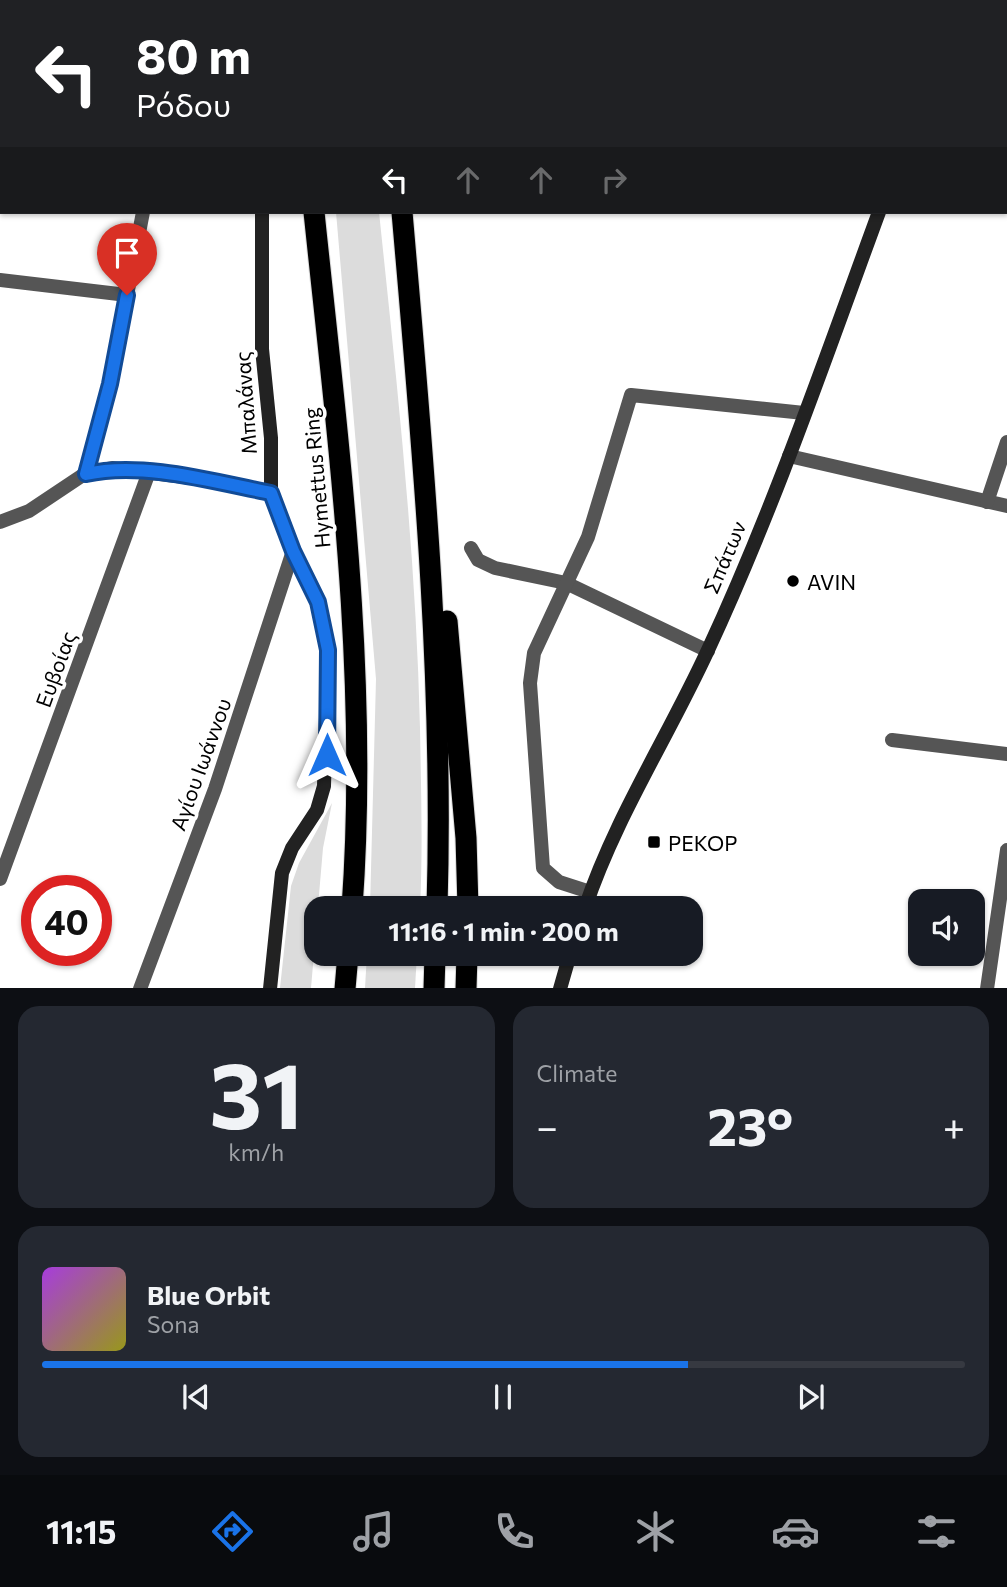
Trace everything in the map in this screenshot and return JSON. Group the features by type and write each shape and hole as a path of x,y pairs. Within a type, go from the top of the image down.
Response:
{"highway":[{"name":"Hymettus Ring","path":"314,214 344,499 352,614 357,728 352,896"},
{"path":"402,214 427,502 439,726 436,896"},
{"path":"427,502 441,554 466,838 468,896"},
{"path":"434,988 435,966"},
{"path":"466,988 467,966"}],"street":[{"path":"86,474 110,384 143,214"},
{"name":"Μπαλάνας","path":"262,214 262,349 271,438 271,493 293,551 318,602 328,650 324,786 317,810 292,848 282,873 270,988"},
{"name":"Σπάτων","path":"589,896 628,807 708,651 789,456 878,214"},
{"path":"0,280 127,295"},
{"path":"590,892 549,876 543,868 530,683 534,653 588,537 631,395 804,413"},
{"path":"987,502 1007,442"},
{"path":"789,456 1007,506"},
{"path":"0,522 29,511 86,474 112,468 271,493"},
{"name":"Ευβοίας","path":"0,879 149,472"},
{"path":"471,548 478,560 495,568 566,583 708,651"},
{"name":"Αγίου Ιωάννου","path":"139,988 219,778 293,551"},
{"path":"892,740 1007,754"},
{"path":"987,988 1007,850"},
{"path":"560,988 567,966"}],"shaded area":[{"path":"336,214 379,214 405,470 418,663 422,841 420,896 370,896 376,679"},
{"path":"332,803 323,848 319,896 304,896 304,966 313,966 311,988 280,988 291,886 299,863"},
{"path":"366,966 416,966 415,988 365,988"}],"place":[{"name":"AVIN","path":"793,581"},
{"name":"ΡΕΚΟΡ","path":"654,842"}],"route":[{"path":"127,295 110,384 86,474 112,468 200,479 271,493 293,551 318,602 328,650 327,755"}]}
